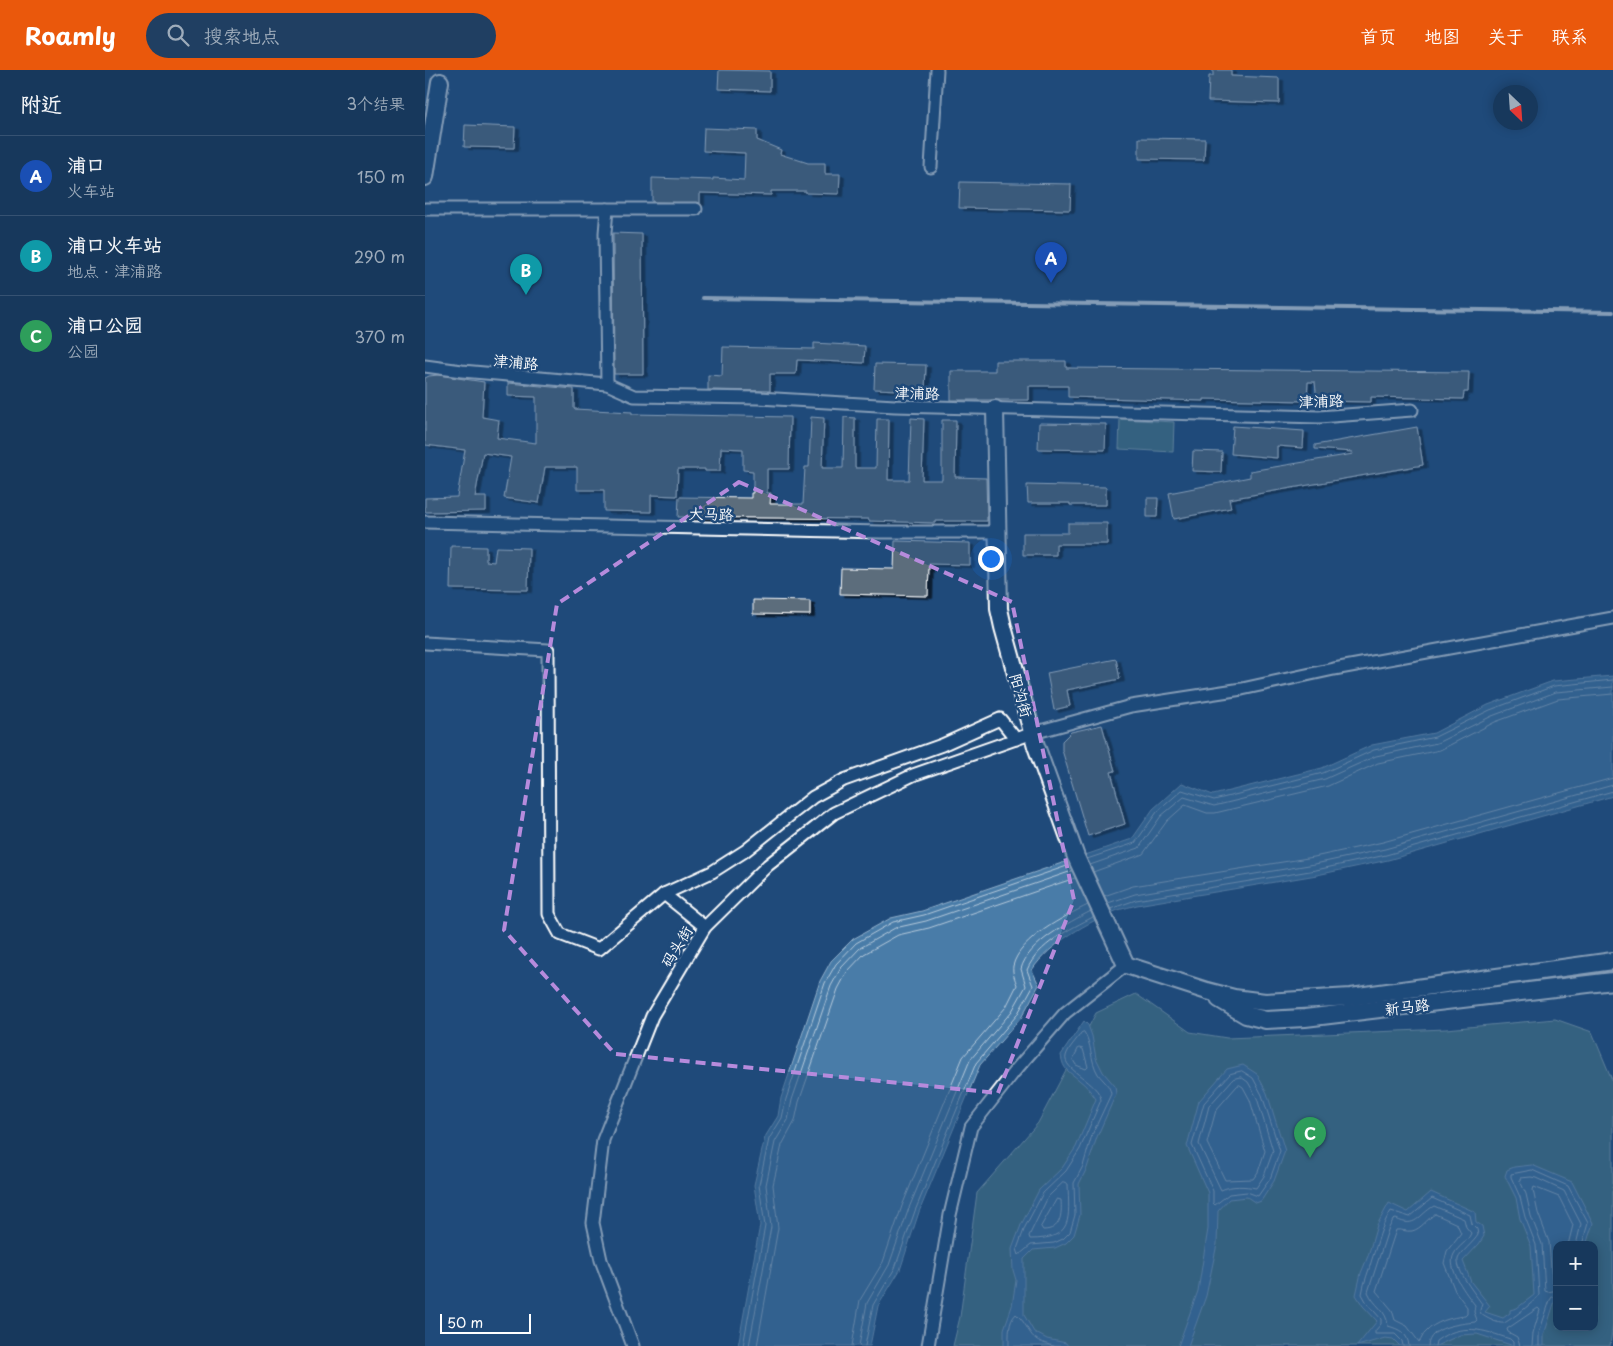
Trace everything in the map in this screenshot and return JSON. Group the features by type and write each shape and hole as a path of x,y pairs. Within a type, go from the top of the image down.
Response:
{"street":[{"path":"931,167 937,70"},
{"path":"425,177 440,82"},
{"path":"425,209 696,210"},
{"path":"607,209 605,233 607,384"},
{"name":"津浦路","path":"425,366 607,384 634,396 759,398 895,406 1319,417 1411,410"},
{"name":"阳沟街","path":"995,408 999,609 1033,733 1076,857 1126,965"},
{"name":"大马路","path":"425,522 881,532 997,532"},
{"name":"码头街","path":"633,1346 601,1260 593,1223 603,1140 652,1016 705,926 769,865 835,813 913,775 1033,733 1131,706 1242,688 1613,618"},
{"path":"425,643 548,650 549,914 560,934 599,949 664,894 712,872 745,851 813,797 844,780 942,745 1001,719 1016,739"},
{"path":"664,894 705,926"},
{"name":"新马路","path":"1126,965 1207,992 1265,1002 1351,997 1613,961"},
{"path":"928,1346 950,1215 971,1127 1014,1072 1065,1014 1126,965"},
{"name":"新马路","path":"1207,992 1246,1015 1266,1020 1305,1018 1613,982"}],"highlighted area":[{"path":"739,482 1012,602 1074,900 998,1093 615,1054 504,930 557,604"}],"green space":[{"path":"1120,419 1174,422 1173,452 1119,449"},
{"path":"1136,994 1190,1032 1227,1038 1446,1029 1555,1019 1592,1032 1613,1082 1613,1324 1610,1346 953,1346 960,1317 977,1193 1038,1123 1096,1013"}],"water":[{"path":"1613,676 1613,796 1388,860 1317,875 1137,905 1118,910 1082,927 1059,942 1032,970 1039,985 1021,1018 980,1065 919,1212 900,1270 878,1306 870,1346 738,1346 760,1225 754,1185 765,1137 778,1116 781,1098 820,981 831,961 853,939 891,918 922,911 1132,839 1153,809 1182,783 1213,795 1322,768 1372,745 1434,733 1488,705 1553,681"},
{"path":"1084,1021 1088,1025 1092,1036 1096,1058 1103,1072 1115,1086 1116,1094 1079,1184 1080,1215 1074,1235 1066,1243 1055,1248 1033,1250 1024,1259 1024,1315 1034,1332 1047,1339 1066,1343 1068,1346 1004,1346 1004,1329 1012,1306 1016,1280 1013,1270 1012,1249 1021,1225 1039,1190 1062,1168 1076,1147 1096,1099 1084,1084 1065,1068 1061,1055"},
{"path":"1243,1065 1257,1074 1267,1093 1285,1151 1274,1181 1261,1201 1256,1203 1247,1197 1229,1199 1218,1211 1217,1244 1206,1296 1188,1346 1178,1346 1198,1291 1208,1229 1208,1193 1187,1146 1199,1101 1227,1069"},
{"path":"1532,1165 1572,1182 1593,1223 1587,1241 1553,1241 1553,1307 1544,1335 1544,1346 1514,1346 1477,1334 1460,1335 1436,1346 1400,1346 1393,1339 1385,1338 1357,1346 1377,1321 1356,1295 1361,1273 1377,1225 1389,1203 1408,1212 1431,1192 1475,1212 1476,1222 1482,1226 1484,1236 1463,1261 1471,1282 1490,1306 1485,1312 1503,1318 1510,1313 1510,1310 1517,1308 1534,1295 1531,1246 1520,1219 1516,1198 1505,1176 1507,1170 1514,1167"}],"building":[{"path":"719,70 770,71 770,91 718,89"},
{"path":"1213,70 1231,70 1231,76 1279,78 1279,103 1208,101 1209,76 1213,76"},
{"path":"465,125 515,127 514,148 464,147"},
{"path":"704,128 757,130 757,140 781,150 780,154 808,163 825,163 825,174 840,174 839,194 806,193 806,191 771,191 771,195 700,193 700,203 652,202 652,178 744,180 745,153 703,151"},
{"path":"1139,138 1205,139 1204,160 1139,159"},
{"path":"960,182 1071,184 1070,210 959,208"},
{"path":"613,233 642,234 643,374 614,374"},
{"path":"814,343 865,346 864,363 797,360 796,374 770,374 770,391 708,390 708,375 722,376 723,347 814,349"},
{"path":"995,361 1066,361 1066,368 1469,372 1468,392 1464,392 1463,399 1371,397 1371,402 1317,401 1315,382 1308,382 1307,401 1204,399 1204,401 1068,397 1068,386 1029,386 1029,400 951,400 951,371 995,371"},
{"path":"875,364 926,365 925,391 874,389"},
{"path":"438,375 484,382 482,417 499,420 497,438 536,443 536,397 508,396 508,383 574,389 574,409 632,412 632,414 790,417 789,469 767,469 767,493 771,493 770,504 803,504 805,467 809,467 811,417 824,418 822,468 843,468 844,417 855,418 855,468 876,468 877,419 889,419 888,480 909,480 911,418 924,419 922,480 942,480 942,420 956,420 955,477 986,478 987,521 935,521 935,523 869,521 869,519 678,517 679,497 751,498 751,493 753,493 753,471 743,470 743,449 721,448 720,471 678,469 677,496 651,495 651,512 604,511 604,490 577,490 577,467 545,467 539,503 504,498 511,457 483,453 475,497 486,497 486,511 425,512 425,498 457,497 465,450 425,445 425,378"},
{"path":"1039,423 1106,424 1105,450 1038,449"},
{"path":"1233,426 1304,431 1303,448 1277,446 1277,458 1231,454"},
{"path":"1417,427 1423,465 1229,499 1231,508 1174,519 1169,493 1250,477 1250,471 1353,454 1352,452 1315,449 1315,445"},
{"path":"1193,451 1222,452 1221,472 1192,471"},
{"path":"1027,485 1106,487 1106,505 1028,503"},
{"path":"1147,498 1158,498 1157,517 1147,517"},
{"path":"1068,523 1107,523 1107,544 1056,544 1056,555 1023,555 1023,533 1068,533"},
{"path":"895,541 970,543 970,565 929,564 928,596 840,594 841,568 894,569"},
{"path":"451,546 486,547 486,561 494,562 496,547 529,548 528,590 450,589"},
{"path":"753,600 810,601 810,615 753,614"},
{"path":"1116,659 1120,679 1067,690 1070,706 1054,710 1047,673"},
{"path":"1102,725 1115,771 1111,772 1125,824 1088,836 1062,750 1062,741 1071,732"}],"railway":[{"path":"703,298 1613,312"}],"place":[{"name":"浦口","path":"1051,283"},
{"name":"浦口火车站","path":"526,295"},
{"name":"浦口公园","path":"1310,1158"}]}
